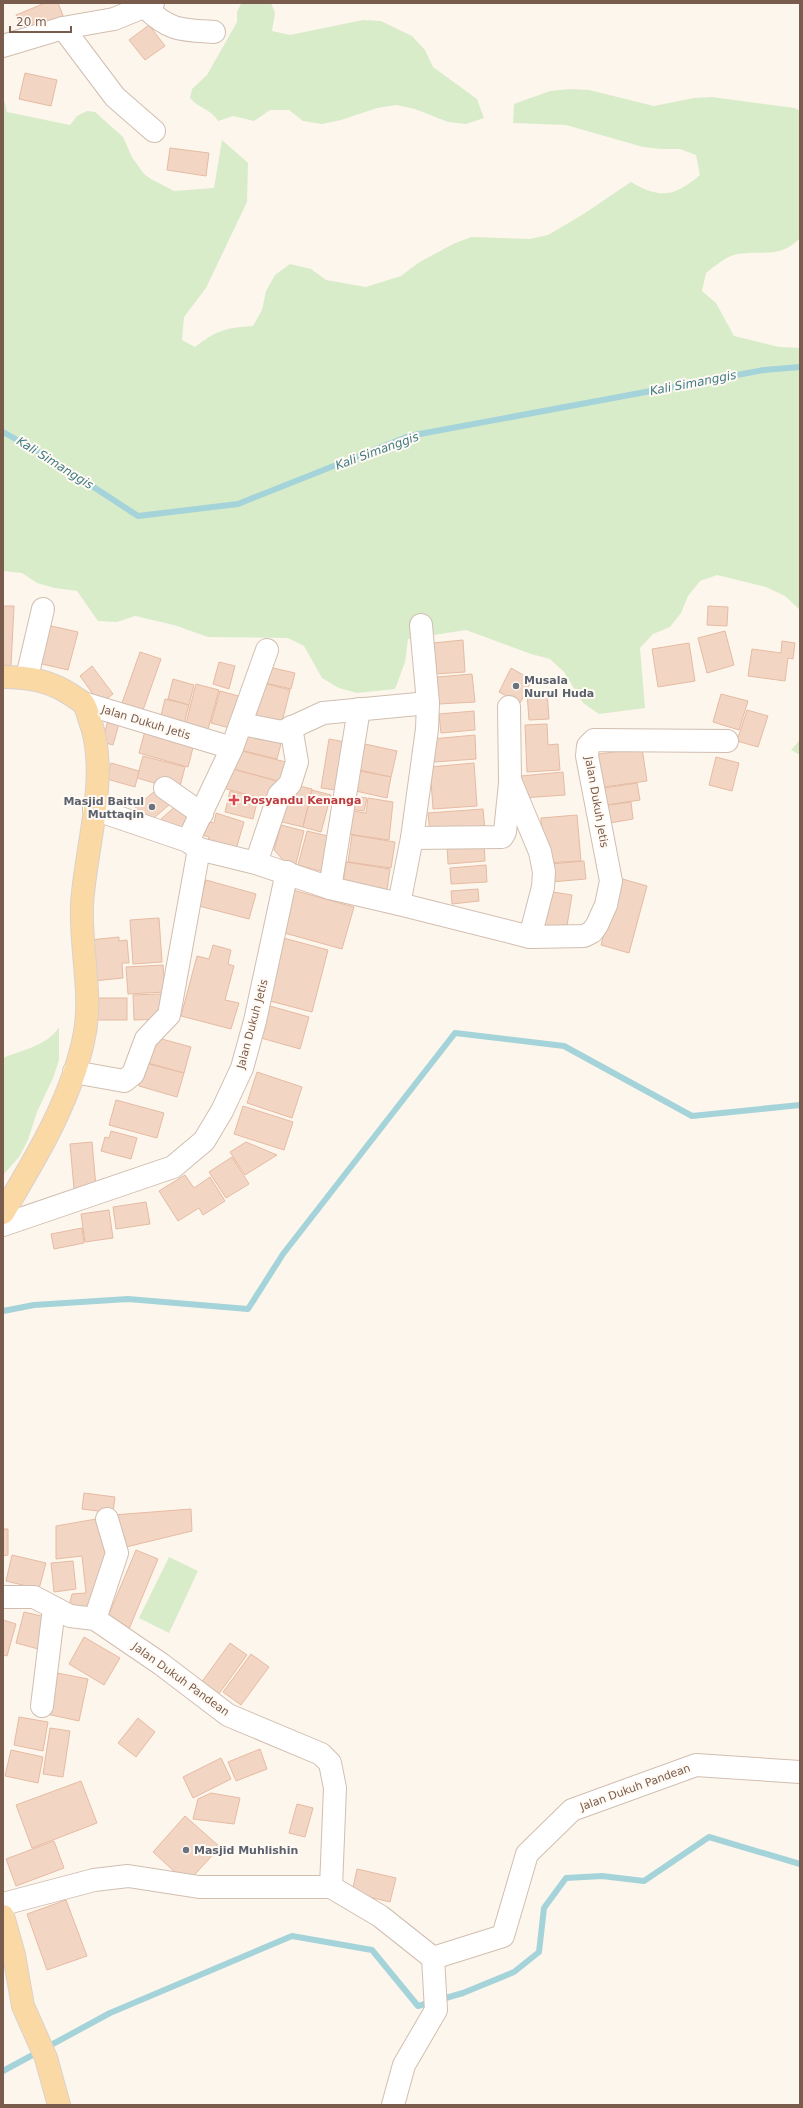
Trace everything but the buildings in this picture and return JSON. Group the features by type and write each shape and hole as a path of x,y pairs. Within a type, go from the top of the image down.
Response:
{"main road":[{"path":"3,677 27,677 48,682 64,689 83,703 90,720 98,752 94,810 82,905 83,941 86,970 86,1014 83,1041 74,1072 53,1125 3,1213"},
{"path":"3,1916 9,1955 23,2006 46,2058 59,2105"}],"street":[{"path":"3,46 63,28 114,19 149,5 159,22 188,31 214,32"},
{"path":"63,28 115,97 154,131"},
{"path":"27,677 43,609"},
{"path":"399,904 412,838 427,729 428,703 421,625"},
{"path":"74,1072 124,1081 133,1074 146,1039 169,1015 193,845 202,814 242,724 267,650"},
{"name":"Jalan Dukuh Jetis","path":"83,703 232,748"},
{"path":"242,724 282,732 323,713 428,703"},
{"path":"412,838 502,837 505,832 510,780 509,707"},
{"path":"330,888 359,709"},
{"path":"256,863 279,795 290,784 297,762 291,727"},
{"name":"Jalan Dukuh Jetis","path":"94,810 193,845 286,872 330,888 530,937 584,936 592,932 606,904 611,881 587,756 588,746 594,740 727,741"},
{"path":"510,780 540,852 544,872 543,887 530,937"},
{"path":"164,788 202,814"},
{"name":"Jalan Dukuh Jetis","path":"3,1226 173,1167 204,1141 222,1111 242,1068 255,1021 286,872"},
{"path":"95,1619 117,1553 107,1519"},
{"name":"Jalan Dukuh Pandean","path":"3,1596 34,1597 70,1616 95,1619 161,1664 228,1715 321,1754 330,1763 335,1788 331,1887"},
{"path":"42,1706 54,1608"},
{"name":"Jalan Dukuh Pandean","path":"433,1958 503,1936 527,1854 572,1810 696,1765 800,1772"},
{"path":"3,1904 94,1880 128,1876 199,1887 331,1887 380,1916 433,1958 436,2000 404,2065 393,2105"}],"green space":[{"path":"271,3 275,13 272,31 290,35 363,20 381,21 412,36 425,50 433,67 477,99 484,118 466,124 448,122 415,109 396,105 377,108 341,120 322,124 303,121 289,110 270,110 254,121 233,116 218,121 212,114 190,98 192,89 207,75 237,22 237,12 241,4"},
{"path":"570,89 589,90 654,106 694,98 712,97 795,108 800,111 800,238 793,245 778,251 738,254 725,259 706,273 702,291 716,303 734,336 779,347 800,348 800,610 785,596 766,587 717,575 700,581 688,596 681,613 670,627 653,634 640,648 645,708 599,714 583,703 564,672 550,659 531,654 466,630 408,639 405,662 395,689 357,693 339,688 322,678 304,646 288,638 208,637 174,625 135,616 117,622 98,621 77,591 55,588 37,583 22,573 3,571 3,96 7,112 70,125 77,116 87,111 95,112 123,137 132,157 144,174 174,191 214,188 222,140 248,163 247,202 206,288 184,317 182,340 195,347 216,333 228,329 253,326 262,310 266,291 275,275 290,264 311,269 326,280 366,287 401,276 418,263 453,244 471,237 530,239 548,235 582,215 631,182 650,191 667,193 682,188 700,175 696,155 680,149 643,147 566,125 513,123 514,104 550,91"},
{"path":"800,740 800,755 791,750"},
{"path":"59,1027 59,1060 53,1078 37,1112 28,1140 19,1157 3,1175 3,1058 42,1043 55,1033"},
{"path":"169,1557 198,1571 169,1633 139,1618"}],"waterway":[{"name":"Kali Simanggis","path":"3,432 46,456 138,516 238,504 409,436 764,370 800,367"},
{"path":"3,1311 34,1305 128,1299 248,1309 283,1254 455,1033 564,1046 692,1116 800,1105"},
{"path":"3,2071 110,2013 292,1936 372,1950 418,2006 463,1993 514,1972 539,1952 544,1908 566,1878 602,1876 644,1881 709,1837 800,1864"}],"place":[{"name":"Musala Nurul Huda","path":"516,686"},
{"name":"Posyandu Kenanga","path":"234,800"},
{"name":"Masjid Baitul Muttaqin","path":"152,807"},
{"name":"Masjid Muhlishin","path":"186,1850"}]}
